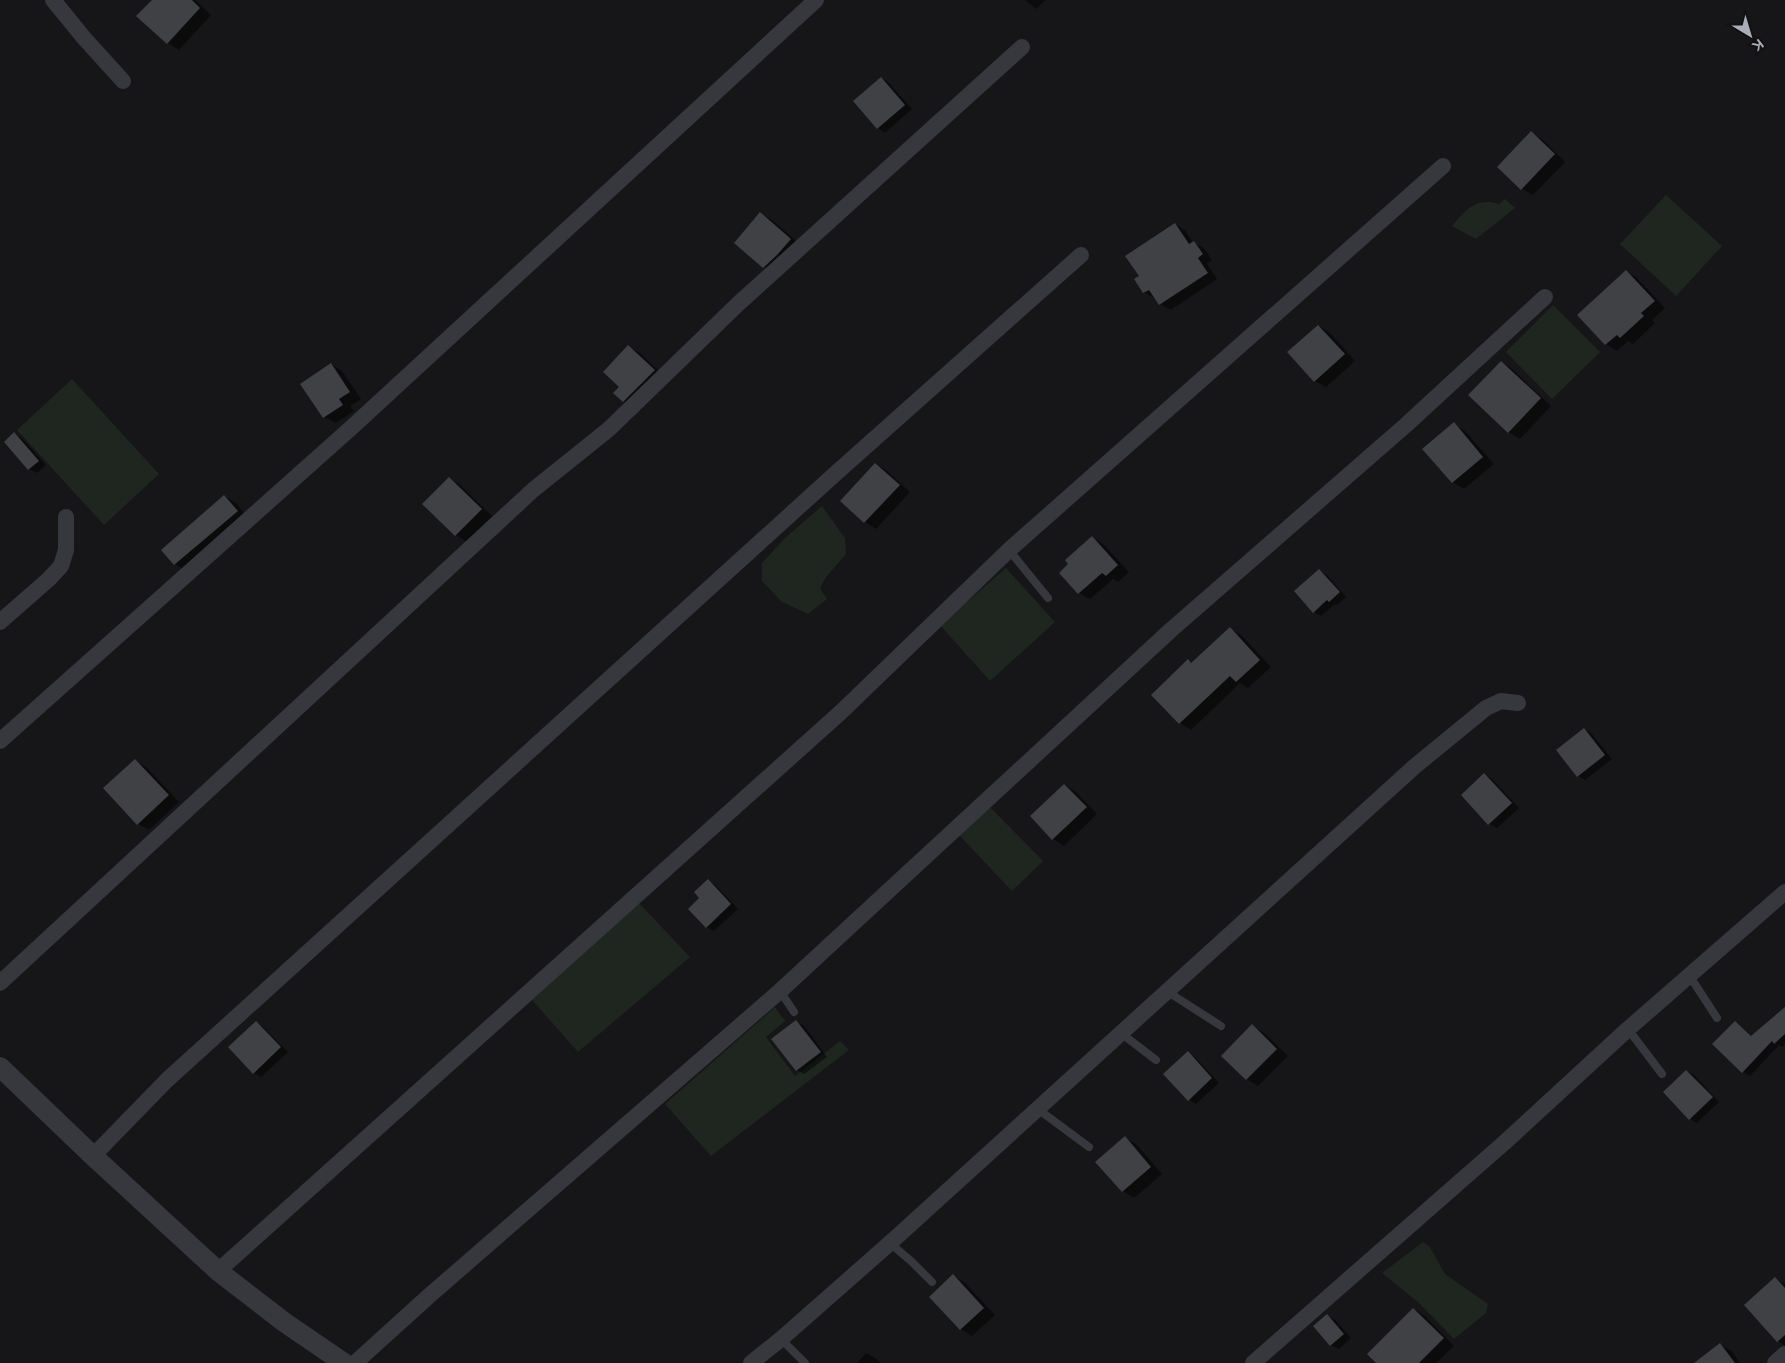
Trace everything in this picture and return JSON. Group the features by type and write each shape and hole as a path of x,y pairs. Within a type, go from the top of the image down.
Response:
{"street":[{"path":"53,0 84,38 124,81"},
{"path":"0,741 351,428 816,0"},
{"path":"0,983 533,490 608,429 738,304 1022,47"},
{"path":"218,1271 841,712 1009,550 1443,166"},
{"path":"93,1156 167,1080 835,474 1081,255"},
{"path":"355,1363 430,1295 780,991 1165,636 1406,425 1545,296"},
{"path":"0,622 49,579 60,566 66,550 66,517"},
{"path":"750,1363 890,1244 1414,767 1486,708 1501,702 1518,702"},
{"path":"1252,1363 1504,1143 1628,1029 1785,892"},
{"path":"0,1067 218,1271 284,1322 344,1363"},
{"path":"1775,1363 1785,1354"}],"lane":[{"path":"1009,550 1048,598"},
{"path":"1689,975 1717,1018"},
{"path":"780,991 794,1012"},
{"path":"1168,992 1221,1026"},
{"path":"1628,1029 1662,1074"},
{"path":"1122,1034 1156,1060"},
{"path":"1039,1110 1089,1148"},
{"path":"890,1244 932,1282"},
{"path":"780,1339 805,1363"}],"shaded area":[{"path":"1666,195 1722,246 1676,296 1620,244"},
{"path":"1505,199 1515,208 1476,239 1452,226 1472,206 1484,202 1499,204"},
{"path":"1553,305 1600,352 1552,399 1506,352"},
{"path":"72,379 159,474 104,525 17,430"},
{"path":"822,506 845,538 846,554 826,577 820,588 827,599 808,614 782,602 762,581 762,563 784,539"},
{"path":"1006,568 1055,622 990,681 940,625"},
{"path":"989,806 1043,861 1012,891 958,834"},
{"path":"637,901 690,957 578,1052 532,1000"},
{"path":"775,1007 785,1021 766,1037 795,1076 840,1041 849,1050 711,1156 665,1104"},
{"path":"1423,1242 1430,1247 1445,1274 1488,1304 1486,1313 1454,1339 1419,1303 1382,1273"}],"building":[{"path":"152,0 192,0 200,8 167,44 136,16"},
{"path":"881,77 905,105 877,129 853,101"},
{"path":"1531,131 1555,154 1521,190 1497,167"},
{"path":"760,212 791,239 763,268 734,243"},
{"path":"1175,223 1189,244 1194,241 1203,254 1198,258 1208,273 1159,305 1149,290 1143,293 1134,279 1139,276 1125,256"},
{"path":"1626,270 1655,301 1641,313 1644,316 1620,338 1617,335 1605,345 1577,315"},
{"path":"1318,325 1345,354 1314,382 1287,352"},
{"path":"628,345 655,370 623,402 613,393 619,387 603,372"},
{"path":"1501,361 1541,398 1508,433 1468,395"},
{"path":"331,363 350,392 339,399 343,405 323,418 300,384"},
{"path":"1454,422 1483,457 1452,483 1422,449"},
{"path":"14,432 39,461 28,470 4,442"},
{"path":"875,463 900,485 864,523 840,501"},
{"path":"449,477 482,509 455,536 422,504"},
{"path":"224,495 238,511 174,565 161,550"},
{"path":"1092,536 1118,565 1106,576 1102,573 1078,594 1059,573 1068,564 1065,560"},
{"path":"1319,569 1340,592 1329,602 1327,600 1313,613 1294,591"},
{"path":"1230,627 1260,660 1236,682 1230,676 1179,724 1151,695 1188,659 1191,663"},
{"path":"1584,728 1605,755 1577,777 1556,750"},
{"path":"135,759 169,795 137,825 103,788"},
{"path":"1484,773 1512,803 1488,825 1461,795"},
{"path":"1064,784 1087,807 1052,840 1030,816"},
{"path":"708,879 731,904 706,928 688,909 699,898 694,892"},
{"path":"1785,1007 1785,1034 1774,1044 1772,1041 1742,1073 1712,1044 1735,1021 1751,1036"},
{"path":"796,1020 821,1052 796,1071 771,1039"},
{"path":"256,1021 281,1047 253,1074 228,1047"},
{"path":"1252,1024 1277,1049 1246,1080 1221,1056"},
{"path":"1188,1051 1212,1078 1188,1101 1163,1074"},
{"path":"1686,1070 1713,1097 1689,1120 1663,1092"},
{"path":"1125,1136 1151,1167 1122,1192 1095,1162"},
{"path":"953,1274 984,1308 960,1330 929,1297"},
{"path":"1775,1277 1785,1288 1785,1335 1777,1342 1744,1305"},
{"path":"1413,1308 1444,1338 1419,1363 1376,1363 1367,1354"},
{"path":"1327,1314 1344,1334 1330,1346 1313,1326"},
{"path":"1720,1343 1735,1363 1694,1363"}]}
